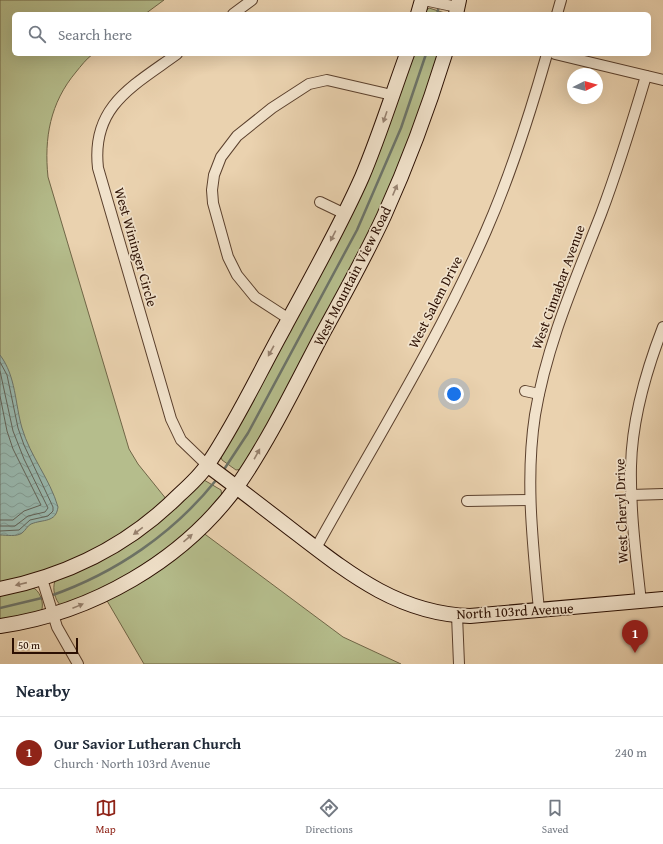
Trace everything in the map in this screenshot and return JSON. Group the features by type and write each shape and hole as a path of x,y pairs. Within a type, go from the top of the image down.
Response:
{"street":[{"path":"236,12 252,0"},
{"path":"419,12 423,0 457,7"},
{"path":"558,12 561,0"},
{"name":"West Wininger Circle","path":"174,56 117,100 101,125 96,144 97,157 98,168 171,419 181,440 207,465"},
{"path":"0,589 42,579 89,561 120,544 159,514 207,465 289,319 345,214 370,157 406,56"},
{"name":"West Mountain View Road","path":"236,487 251,466 276,421 356,273 385,215 417,137 444,56"},
{"name":"West Salem Drive","path":"316,548 424,355 487,230 519,146 546,56"},
{"path":"563,56 663,80"},
{"name":"West Cinnabar Avenue","path":"539,610 530,500 533,439 539,394 557,324 610,188 646,76"},
{"path":"289,319 255,297 237,276 228,257 213,203 212,190 214,175 221,157 237,136 272,108 308,84 327,80 392,95"},
{"path":"320,202 345,214"},
{"name":"West Cheryl Drive","path":"641,602 631,495 632,456 640,399 645,377 663,327"},
{"path":"525,391 539,394"},
{"name":"North 103rd Avenue","path":"207,465 316,548 368,585 390,597 422,609 457,615 539,610 663,599"},
{"path":"0,626 52,615 94,599 152,566 199,528 236,487"},
{"path":"631,495 663,494"},
{"path":"467,501 530,500"},
{"path":"42,579 52,615 78,664"},
{"path":"457,615 459,664"}],"green space":[{"path":"0,0 164,0 148,12 12,12 12,56 90,56 67,84 55,109 48,135 48,177 129,449 138,464 167,500 141,523 70,564 0,584"},
{"path":"429,8 442,12 425,12"},
{"path":"411,56 439,56 383,211 294,379 242,469 236,470 222,460 221,457 260,384"},
{"path":"204,480 221,490 222,496 178,541 112,586 61,606 57,601 55,594 55,581"},
{"path":"202,532 343,637 401,664 144,664 106,599"},
{"path":"31,587 37,591 41,597 41,612 0,622 0,594"}],"water":[{"path":"0,355 12,381 22,428 58,507 55,516 52,518 31,524 22,533 14,535 0,535"}],"waterway":[{"path":"438,12 439,6"},
{"path":"223,471 248,433 357,230 401,128 425,56"},
{"path":"50,596 98,576 142,549 163,534 182,517 217,479"},
{"path":"0,608 46,597"}],"place":[{"name":"Our Savior Lutheran Church","path":"635,653"}]}
